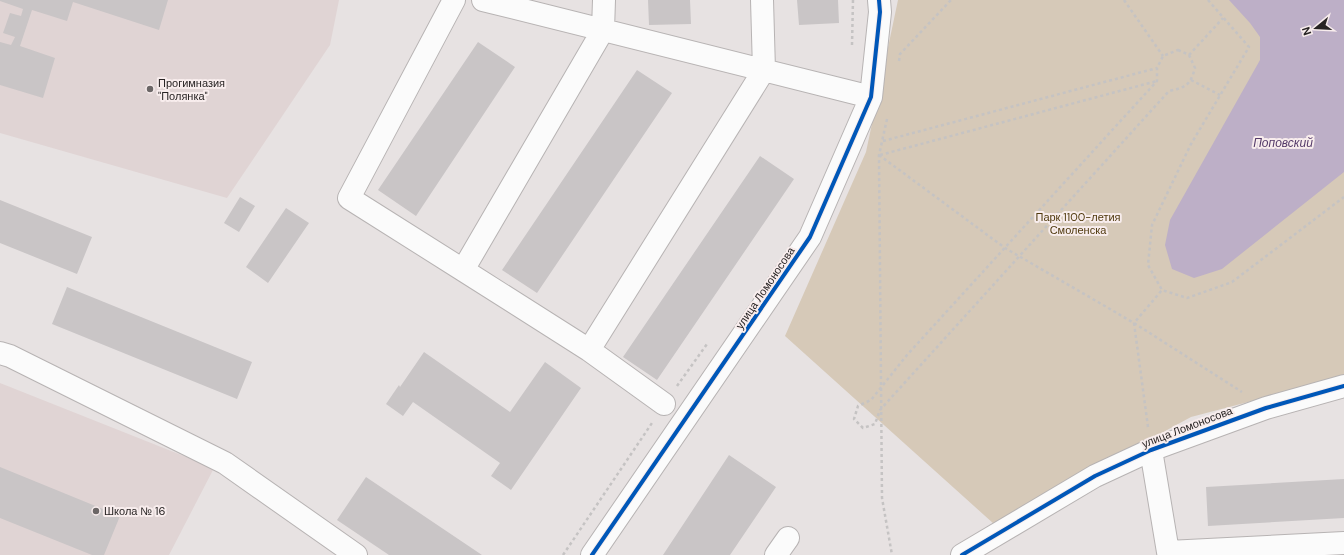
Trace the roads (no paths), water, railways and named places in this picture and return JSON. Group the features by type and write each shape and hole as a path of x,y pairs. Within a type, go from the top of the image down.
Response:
{"street":[{"path":"454,0 349,198 589,350 664,404"},
{"path":"483,0 871,97"},
{"path":"462,270 603,30 604,0"},
{"path":"589,350 764,70 762,0"},
{"name":"улица Ломоносова","path":"592,555 810,237 871,97 880,12 879,0"},
{"path":"0,353 226,463 356,555"},
{"name":"улица Ломоносова","path":"962,555 1095,476 1151,450 1266,408 1344,386"},
{"path":"1151,450 1168,552 1344,543"}],"water":[{"name":"Поповский","path":"1229,0 1344,0 1344,172 1222,269 1194,278 1172,269 1165,245 1170,220 1260,60 1260,37 1250,23"}],"place":[{"name":"Прогимназия \"Полянка\"","path":"150,89"},
{"name":"Школа № 16","path":"96,511"}],"park label":[{"name":"Парк 1100-летия Смоленска","path":"1078,223"}]}
